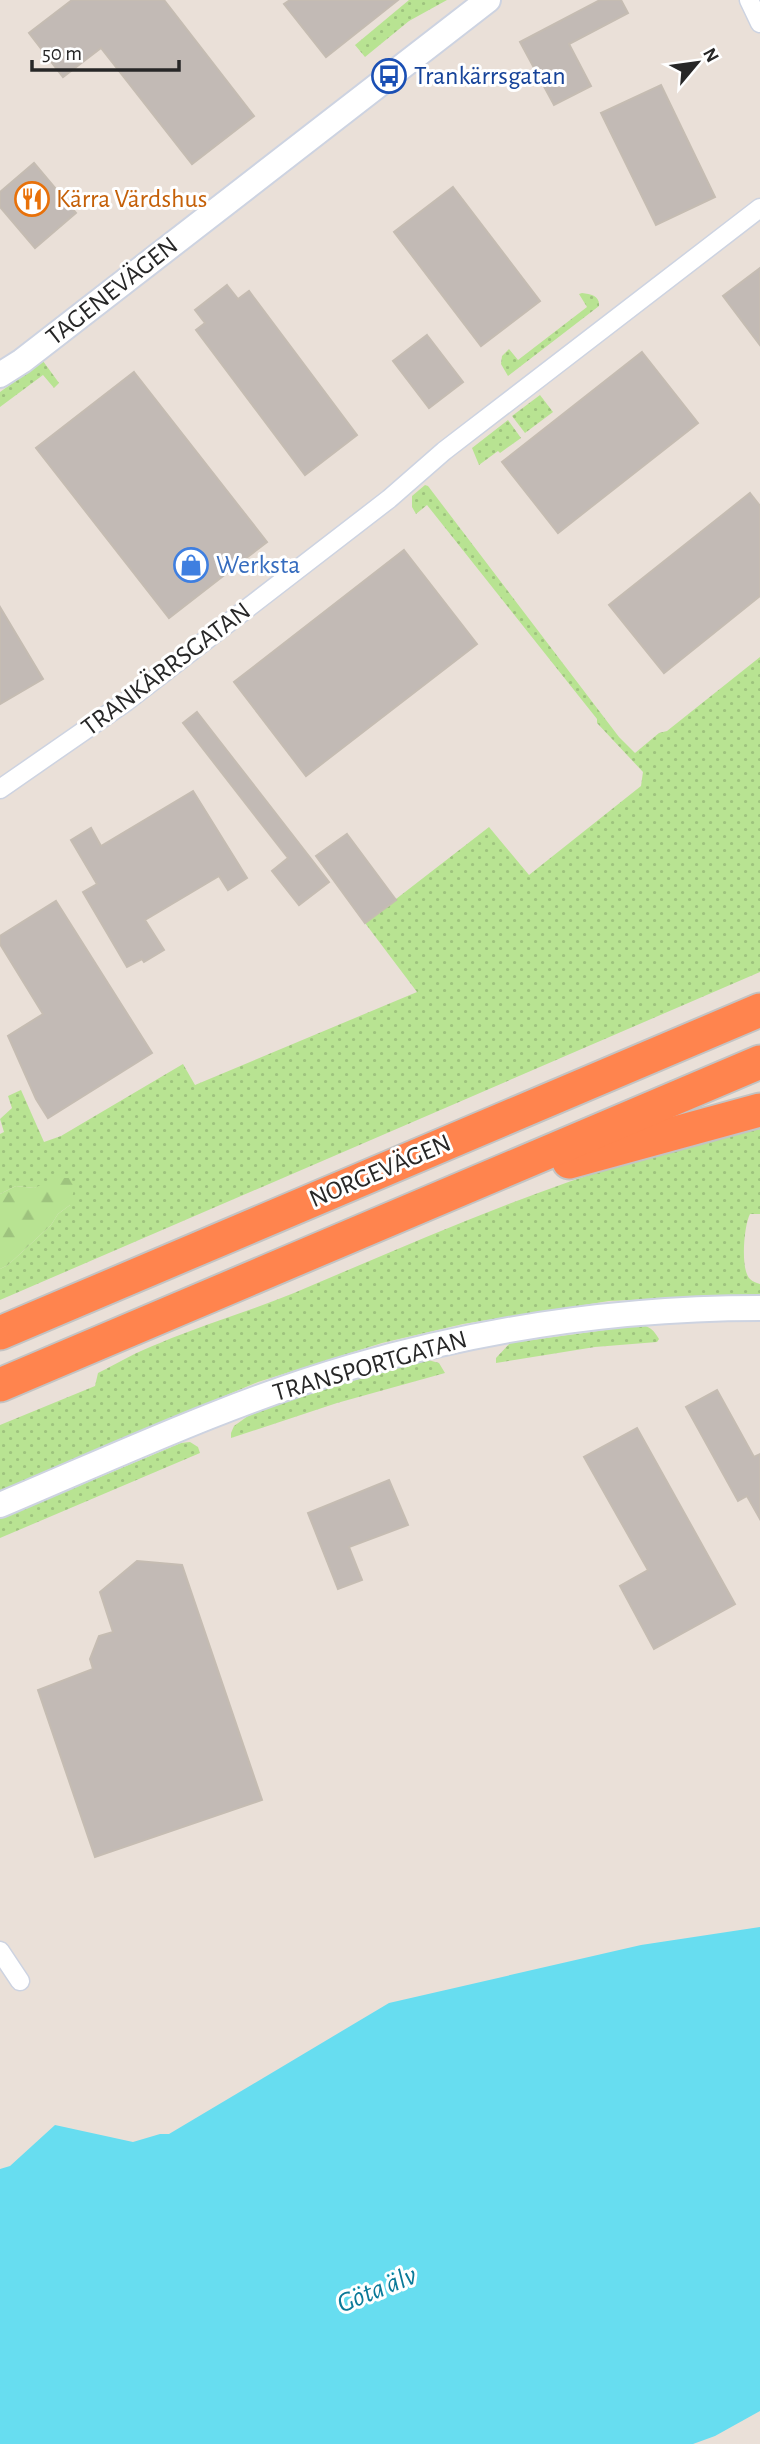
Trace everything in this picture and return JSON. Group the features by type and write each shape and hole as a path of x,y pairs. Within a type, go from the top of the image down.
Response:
{"highway":[{"name":"NORGEVÄGEN","path":"0,1333 760,1010"},
{"name":"NORGEVÄGEN","path":"0,1385 760,1062"},
{"path":"455,1193 760,1110"}],"street":[{"name":"TAGENEVÄGEN","path":"0,375 22,361 488,0"},
{"path":"749,0 760,23"},
{"name":"TRANKÄRRSGATAN","path":"0,789 127,701 388,499 444,451 760,208"},
{"name":"TRANSPORTGATAN","path":"0,1505 246,1402 350,1367 410,1351 477,1335 580,1320 677,1311 760,1308"},
{"path":"0,1951 20,1981"}],"green space":[{"path":"409,0 447,0 409,21 365,57 355,45"},
{"path":"579,294 596,298 599,306 508,376 501,364 502,356 509,349 518,360 587,307"},
{"path":"43,361 59,383 54,388 43,375 0,407 0,392"},
{"path":"540,395 553,412 525,433 512,416"},
{"path":"508,420 521,438 479,465 472,448"},
{"path":"425,485 619,737 635,753 760,657 760,972 0,1300 0,1269 8,1265 70,1205 45,1185 34,1188 16,1186 0,1194 0,1134 4,1132 0,1119 12,1108 8,1096 21,1090 44,1142 61,1136 183,1064 195,1085 417,992 365,923 489,827 529,875 641,786 643,772 597,723 597,719 427,505 416,514 412,507 412,496"},
{"path":"760,1129 760,1214 750,1214 744,1247 747,1274 751,1280 760,1284 760,1300 710,1295 609,1301 463,1324 382,1343 258,1382 0,1491 0,1425 95,1386 98,1373 136,1353 294,1293 465,1221 581,1178 700,1142"},
{"path":"58,1178 69,1178 73,1182 70,1205 8,1265 0,1269 0,1194 16,1186 34,1188"},
{"path":"642,1325 654,1332 659,1339 657,1342 595,1347 496,1363 496,1358 510,1343"},
{"path":"428,1360 439,1363 445,1373 337,1403 231,1438 234,1426 248,1416 315,1391"},
{"path":"190,1442 198,1447 200,1453 0,1538 0,1519 181,1443"}],"water":[{"name":"Göta älv","path":"760,1927 760,2411 715,2436 693,2444 0,2444 0,2169 10,2166 55,2125 133,2142 169,2134 389,2003 641,1945"}],"building":[{"path":"72,0 164,0 254,116 192,164 101,48 63,77 29,33"},
{"path":"290,0 398,0 326,57 284,4"},
{"path":"600,0 621,0 628,13 569,44 591,86 554,105 520,42"},
{"path":"661,85 715,197 656,225 601,113"},
{"name":"Kärra Värdshus","path":"34,163 76,213 35,248 0,207 0,192"},
{"path":"453,187 540,301 481,346 394,232"},
{"path":"760,268 760,345 723,296"},
{"path":"227,285 238,299 249,291 357,435 305,475 196,330 205,323 195,310"},
{"path":"427,335 463,382 429,408 393,361"},
{"path":"642,352 698,423 558,533 502,462"},
{"path":"134,372 267,542 169,618 36,448"},
{"path":"750,493 760,506 760,596 664,673 609,605"},
{"path":"404,550 477,644 306,776 234,682"},
{"path":"0,607 43,679 0,704"},
{"path":"197,712 329,882 299,905 272,871 288,858 183,723"},
{"path":"193,791 247,878 228,890 219,876 145,920 164,950 144,962 142,959 127,967 83,892 97,884 71,840 91,828 101,846"},
{"path":"347,834 396,900 365,923 316,856"},
{"path":"56,901 152,1053 48,1118 36,1099 8,1036 43,1014 0,944 0,936"},
{"path":"717,1390 754,1457 760,1454 760,1519 747,1496 738,1501 686,1407"},
{"path":"637,1428 735,1604 654,1649 620,1586 648,1570 584,1457"},
{"path":"389,1480 408,1525 349,1547 362,1580 338,1589 308,1513"},
{"path":"137,1561 182,1565 262,1800 95,1857 38,1690 93,1669 90,1659 99,1636 113,1632 100,1592"}],"place":[{"name":"Trankärrsgatan","path":"389,76"},
{"name":"Kärra Värdshus","path":"32,199"},
{"name":"Werksta","path":"191,565"}]}
